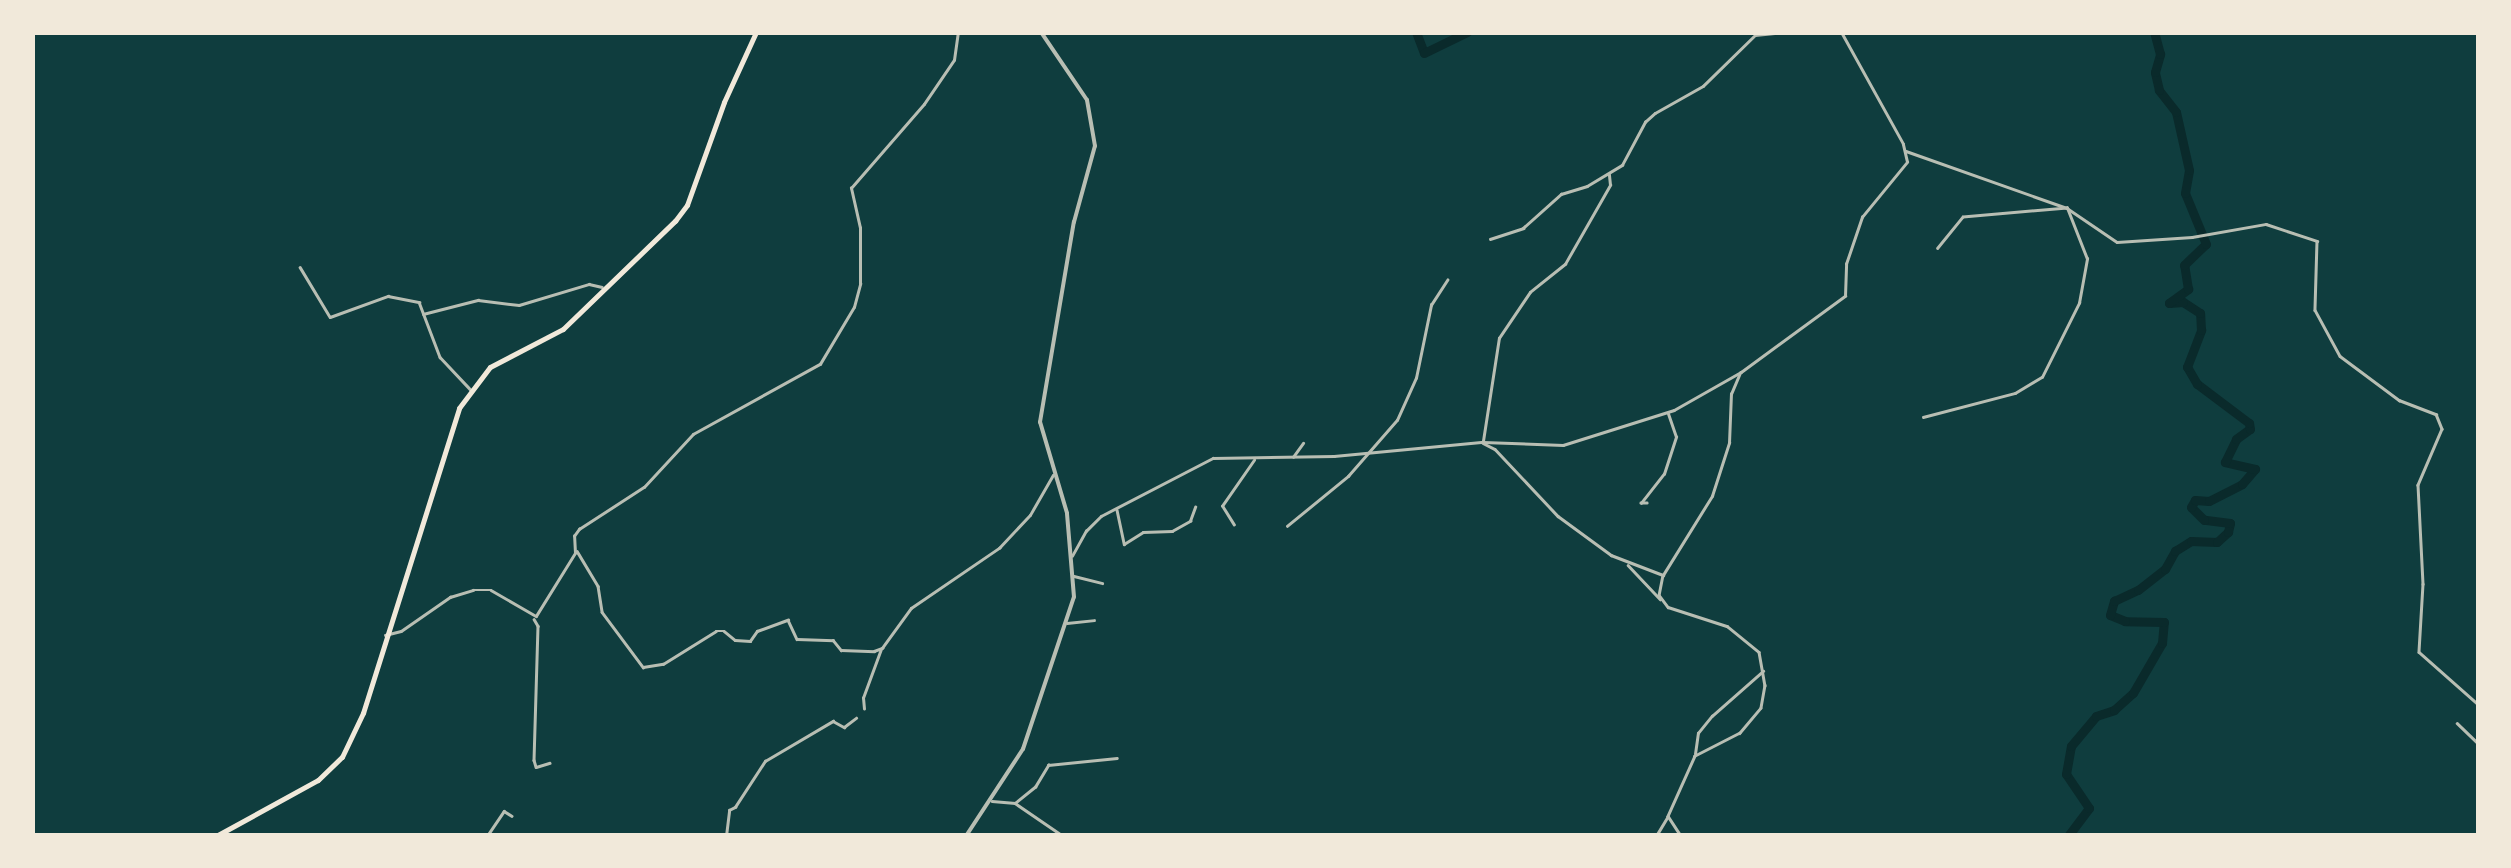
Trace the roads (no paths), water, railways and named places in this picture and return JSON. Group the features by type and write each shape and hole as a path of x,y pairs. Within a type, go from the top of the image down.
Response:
{"main road":[{"path":"216,836 318,780 342,757 362,713 460,408 490,367 563,329 666,231 687,205 724,102 756,32"}],"street":[{"path":"882,648 842,650 832,640 797,638 788,620 757,631 750,640 735,640 724,631 716,631 663,664 642,668 602,612 598,586 576,550 575,532 644,487 693,434 823,362 854,307 860,284 860,228 851,188 924,104 954,60 958,32"},
{"path":"966,836 1023,749 1067,623 1074,576 1067,513 1041,414 1074,222 1095,152 1086,100 1041,32"},
{"path":"1490,239 1523,228 1560,194 1587,186 1622,165 1644,122 1703,86 1755,35 1782,32"},
{"path":"1806,32 1813,32"},
{"path":"1071,558 1093,522 1214,458 1292,458 1482,442 1563,446 1667,412 1698,399 1741,372 1846,296 1846,264 1862,216 1903,172 1905,150 1841,32"},
{"path":"1905,150 2066,208 2117,242 2192,237 2266,224 2317,241 2314,310 2340,356 2399,400 2436,414 2442,429 2418,485 2423,584 2420,652 2478,704"},
{"path":"1482,442 1499,338 1530,292 1566,264 1610,185 1608,171"},
{"path":"1938,248 1963,217 2066,208"},
{"path":"1923,417 2015,393 2042,378 2079,303 2088,259 2066,208"},
{"path":"300,267 331,318 395,296 420,302 440,357 472,390"},
{"path":"1287,526 1374,451 1397,420 1416,378 1431,305 1447,280"},
{"path":"423,314 478,300 528,304 596,283 602,288"},
{"path":"1661,600 1662,575 1712,496 1728,443 1731,394 1741,372"},
{"path":"1646,503 1641,502 1664,474 1676,437 1674,420 1667,412"},
{"path":"1482,442 1497,452 1558,516 1624,561 1670,609 1738,632 1759,652 1764,670 1764,698 1751,722 1730,740 1696,756"},
{"path":"1292,458 1303,444"},
{"path":"1234,524 1222,506 1254,460"},
{"path":"864,709 863,698 874,679 882,648 910,608 977,566 1021,526 1054,475"},
{"path":"1117,508 1124,544 1143,532 1172,531 1190,521 1194,507"},
{"path":"530,616 539,612 576,550"},
{"path":"1624,561 1662,575"},
{"path":"1074,576 1102,582"},
{"path":"385,636 402,631 450,597 473,590 491,590 530,616 538,626 534,760 536,767 549,763"},
{"path":"1067,623 1094,620"},
{"path":"1656,836 1696,756 1698,733 1764,670"},
{"path":"726,836 729,810 736,807 765,761 833,721 844,728 856,718"},
{"path":"2457,723 2478,743"},
{"path":"1015,803 1034,787 1048,765 1117,758"},
{"path":"992,801 1015,803 1063,836"},
{"path":"486,836 504,811 512,816"},
{"path":"1668,816 1680,836"}],"waterway":[{"path":"1416,32 1424,53 1467,32"},
{"path":"2068,836 2089,808 2066,774 2071,746 2096,716 2114,710 2133,693 2162,643 2164,622 2125,621 2110,615 2114,601 2138,590 2165,569 2175,551 2191,541 2217,542 2228,532 2230,523 2204,520 2191,507 2195,500 2209,501 2242,484 2255,469 2225,462 2236,439 2250,429 2249,423 2197,384 2187,367 2201,330 2200,313 2183,302 2169,303 2188,289 2184,265 2206,244 2185,193 2189,170 2176,112 2159,90 2155,72 2160,54 2154,32"}]}
